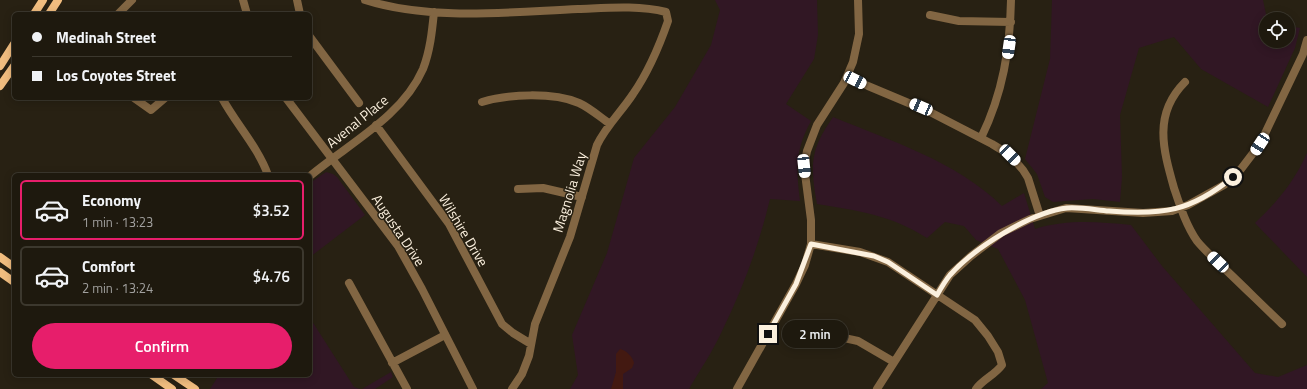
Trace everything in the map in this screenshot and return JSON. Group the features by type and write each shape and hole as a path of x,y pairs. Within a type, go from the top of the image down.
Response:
{"main road":[{"path":"35,12 44,0"},
{"path":"50,12 58,0"},
{"path":"0,66 12,47"},
{"path":"0,86 12,69"},
{"path":"0,257 12,266"},
{"path":"0,272 12,281"},
{"path":"155,377 172,389"},
{"path":"177,377 195,389"}],"street":[{"path":"120,12 132,0"},
{"path":"243,0 246,12"},
{"path":"297,0 300,12"},
{"path":"365,0 392,7 434,12"},
{"path":"737,389 796,284 811,244 811,220 804,166 807,151 817,125 847,76 855,54 859,34 858,0"},
{"path":"981,138 992,114 1003,82 1009,47 1011,0"},
{"name":"Magnolia Way","path":"434,12 448,14 653,9 666,12 668,21 653,59 634,93 610,124 597,145 570,237 537,317 524,370 512,389"},
{"name":"Avenal Place","path":"312,174 331,158 376,125 401,101 422,70 430,43 434,12"},
{"path":"930,15 949,20 1011,22"},
{"path":"312,40 359,103"},
{"path":"877,389 950,275 971,256 1002,233 1030,219 1066,208 1143,213 1163,212 1181,208 1216,191 1233,177 1248,161 1265,135 1303,54 1307,40"},
{"path":"847,76 873,89 921,107 1010,155 1023,170 1031,186 1040,216"},
{"path":"1185,82 1176,93 1168,107 1163,130 1165,155 1181,208 1190,230 1203,247 1282,324"},
{"path":"482,102 492,99 516,97 560,98 584,106 610,124"},
{"path":"137,100 151,110 163,100"},
{"path":"223,100 232,117 264,164 267,173"},
{"name":"Augusta Drive","path":"288,100 398,246 411,268 473,389"},
{"name":"Wilshire Drive","path":"376,125 449,224 502,324 531,344"},
{"path":"518,189 543,188 582,197"},
{"path":"811,244 874,256 888,262 975,320 988,336 998,352 1002,365 996,373 989,377 976,389"},
{"path":"349,283 407,389"},
{"path":"392,363 445,335"},
{"path":"835,336 858,341 894,362"}],"shaded area":[{"path":"715,0 817,0 818,35 814,59 786,104 811,121 799,151 798,179 800,201 770,199 756,250 737,299 715,346 689,389 570,389 578,375 572,335 607,253 634,158 675,107 711,45 720,10"},
{"path":"1052,0 1263,0 1266,12 1259,12 1259,48 1295,48 1268,107 1201,69 1174,37 1139,48 1120,115 1122,177 1120,202 1093,199 1053,202 1045,197 1037,174 1025,159 1050,59"},
{"path":"1295,27 1300,28 1295,48"},
{"path":"833,117 900,144 944,164 984,190 1002,206 1024,193 1035,229 1059,224 1083,222 1131,225 1162,266 1255,373 1278,377 1307,365 1307,389 1041,389 1048,383 1025,300 998,249 976,240 964,226 945,222 927,238 914,230 887,219 861,212 817,204 813,179 814,158 820,139"},
{"path":"1307,153 1307,277 1255,223 1285,191 1297,173"},
{"path":"326,172 333,174 337,177 365,215 312,255 312,182"},
{"path":"312,321 354,387 360,389 210,389 218,377 312,377"},
{"path":"620,349 629,354 634,363 632,368 623,374 623,389 611,389 616,372 616,354"},
{"path":"391,372 393,377 375,389 362,389"}],"route":[{"path":"768,334 796,284 811,244 860,252 874,256 888,262 937,295 950,275 971,256 1002,233 1030,219 1066,208 1143,213 1172,211 1188,206 1216,191 1233,177"}]}
